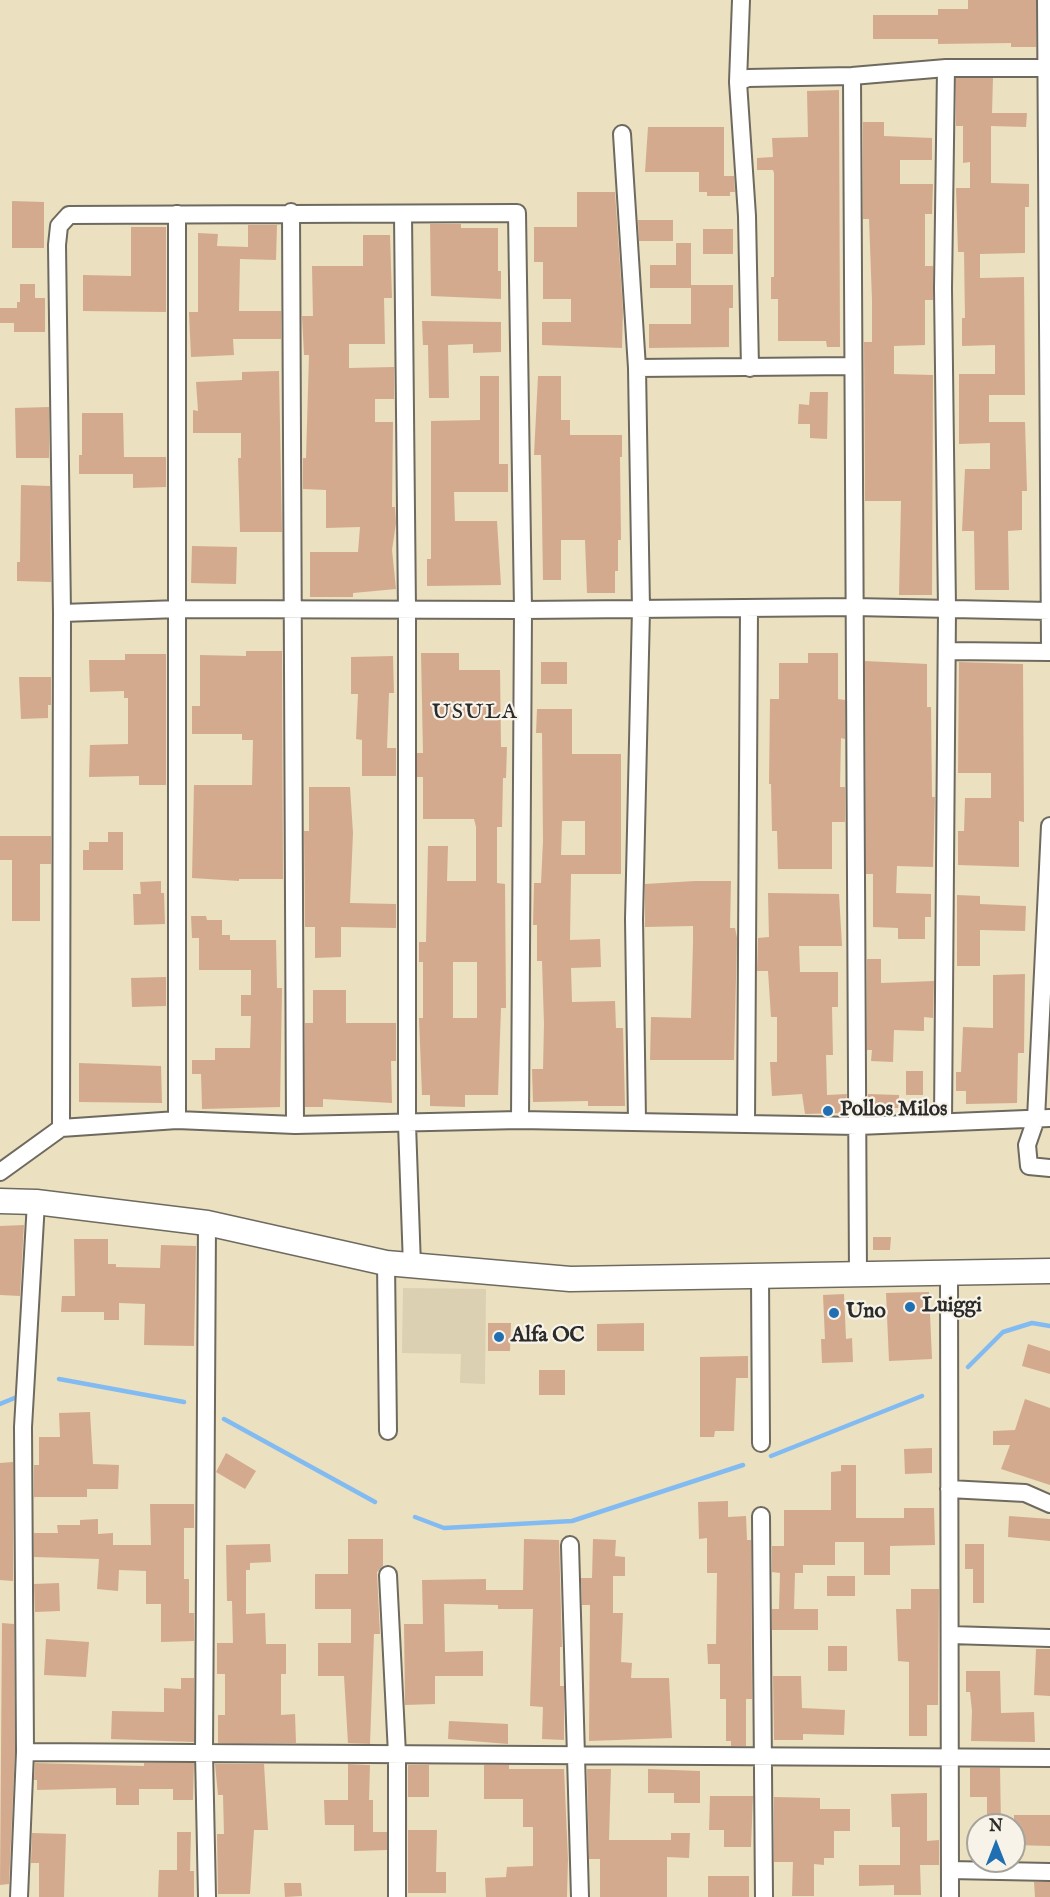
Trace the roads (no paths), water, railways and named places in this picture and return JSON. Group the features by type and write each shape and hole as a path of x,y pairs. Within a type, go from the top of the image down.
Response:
{"street":[{"path":"741,0 738,82 747,216 750,368"},
{"path":"947,651 1050,650 1046,0"},
{"path":"738,82 748,78 852,76 946,68 1048,68"},
{"path":"943,1122 947,651 943,288 946,68"},
{"path":"852,76 858,1275"},
{"path":"622,134 637,368 641,609 634,919 637,1121"},
{"path":"291,212 295,1125"},
{"path":"61,1128 62,613 57,245 59,226 69,215 291,212 517,213 523,610 520,1120"},
{"path":"177,214 179,609 177,1120"},
{"path":"403,214 407,610 407,1124 412,1266"},
{"path":"637,368 852,366"},
{"path":"62,613 179,609 523,610 854,607 1050,611"},
{"path":"746,1123 748,608"},
{"path":"1050,826 1043,1118 1027,1145 1029,1166 1050,1168"},
{"path":"0,1172 61,1128 177,1120 295,1125 520,1120 858,1126 1043,1118"},
{"path":"0,1202 36,1202 207,1223 386,1263 570,1279 1050,1271"},
{"path":"19,1897 25,1752 23,1427 36,1202"},
{"path":"207,1223 204,1753 207,1897"},
{"path":"386,1263 388,1431"},
{"path":"949,1274 950,1897"},
{"path":"760,1275 761,1443"},
{"path":"949,1489 1025,1493 1050,1504"},
{"path":"761,1515 764,1897"},
{"path":"570,1545 580,1897"},
{"path":"388,1575 397,1754 397,1897"},
{"path":"950,1635 1050,1638"},
{"path":"25,1752 1050,1758"},
{"path":"950,1870 1050,1872"}],"waterway":[{"path":"968,1367 1003,1332 1032,1323 1050,1326"},
{"path":"59,1379 184,1402"},
{"path":"771,1456 922,1396"},
{"path":"0,1404 17,1397"},
{"path":"224,1419 375,1502"},
{"path":"415,1517 444,1528 572,1521 743,1465"}],"place":[{"name":"Pollos Milos","path":"828,1111"},
{"name":"Luiggi","path":"910,1307"},
{"name":"Uno","path":"834,1313"},
{"name":"Alfa OC","path":"499,1337"}],"district":[{"name":"USULA","path":"475,713"}]}
